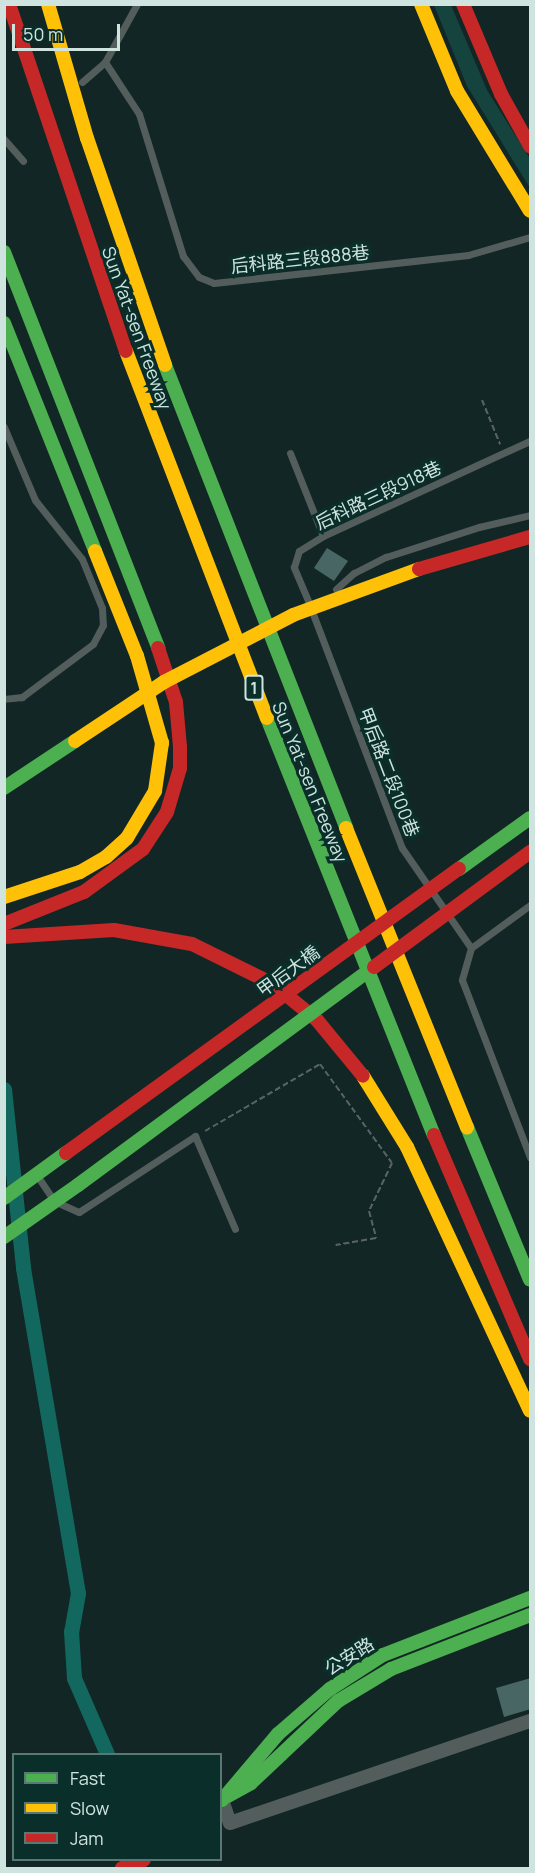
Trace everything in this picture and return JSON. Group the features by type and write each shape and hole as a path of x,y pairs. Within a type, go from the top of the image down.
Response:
{"main road":[{"name":"Sun Yat-sen Freeway","path":"9,4 129,363 230,627 441,1152 531,1359"},
{"name":"Sun Yat-sen Freeway","path":"48,4 87,138 167,370 365,878 531,1280"},
{"path":"421,4 458,91 531,211"},
{"path":"463,4 501,94 531,146"},
{"path":"4,252 160,654 176,702 180,768 167,812 143,849 84,892 4,924"},
{"path":"4,323 137,656 162,744 155,791 127,838 106,857 80,872 4,897"},
{"path":"4,788 164,682 317,608 442,561 531,537"},
{"name":"甲后大橋","path":"4,1198 531,818"},
{"path":"4,1237 531,852"},
{"path":"4,937 114,930 192,944 273,984 317,1020 359,1070 407,1147 531,1411"},
{"name":"公安路","path":"222,1799 278,1734 330,1689 394,1650 531,1598"},
{"name":"公安路","path":"222,1799 251,1783 296,1738 355,1690 391,1669 531,1615"},
{"path":"122,1869 142,1861"}],"street":[{"path":"222,1803 230,1823 531,1722"}],"lane":[{"path":"82,82 105,62 137,4"},
{"name":"后科路三段888巷","path":"105,62 139,114 183,256 199,276 214,283 468,255 531,237"},
{"path":"4,138 23,160"},
{"path":"4,427 35,500 82,559 102,608 103,625 93,645 22,697 4,699"},
{"name":"后科路三段918巷","path":"317,608 294,567 299,551 323,536 531,441"},
{"path":"290,453 323,536"},
{"path":"317,608 369,564 479,527 531,515"},
{"name":"甲后路二段100巷","path":"317,608 402,848 471,948"},
{"path":"531,905 471,948 462,980 531,1157"},
{"path":"37,1175 54,1201 79,1212 195,1137 235,1229"}],"path":[{"path":"482,400 504,453"},
{"path":"195,1137 320,1064 392,1163 369,1210 376,1238 336,1245"}],"green space":[{"path":"434,5 451,5 487,90 530,159 530,188 467,86"}],"building":[{"path":"327,548 348,561 334,581 314,568"},
{"path":"531,1678 531,1709 504,1717 496,1688"}],"waterway":[{"path":"4,1089 23,1268 78,1593 71,1631 74,1678 107,1753"}],"traffic: fast":[{"path":"4,252 158,648"},
{"path":"4,323 95,551"},
{"path":"165,365 346,828"},
{"path":"267,718 434,1135"},
{"path":"4,788 75,741"},
{"path":"459,869 530,818"},
{"path":"78,1185 374,967"},
{"path":"467,1127 530,1280"},
{"path":"4,1198 66,1153"},
{"path":"4,1237 78,1185"},
{"path":"222,1800 278,1734 330,1689 383,1655 530,1598"},
{"path":"228,1796 251,1783 338,1701 391,1669 530,1615"}],"traffic: slow":[{"path":"48,4 87,138 165,365"},
{"path":"421,4 457,91 530,211"},
{"path":"126,351 267,718"},
{"path":"4,897 80,872 106,857 127,838 155,791 162,743 137,656 95,551"},
{"path":"75,741 164,682 293,615 419,569"},
{"path":"346,828 467,1127"},
{"path":"363,1076 407,1147 530,1411"}],"traffic: jam":[{"path":"9,4 126,351"},
{"path":"463,4 501,94 530,146"},
{"path":"419,569 530,537"},
{"path":"4,924 84,892 143,849 167,812 180,768 180,747 176,702 158,648"},
{"path":"374,967 530,852"},
{"path":"66,1153 459,869"},
{"path":"4,937 114,930 192,944 273,984 317,1020 363,1076"},
{"path":"434,1135 530,1359"},
{"path":"122,1868 141,1861"}]}
